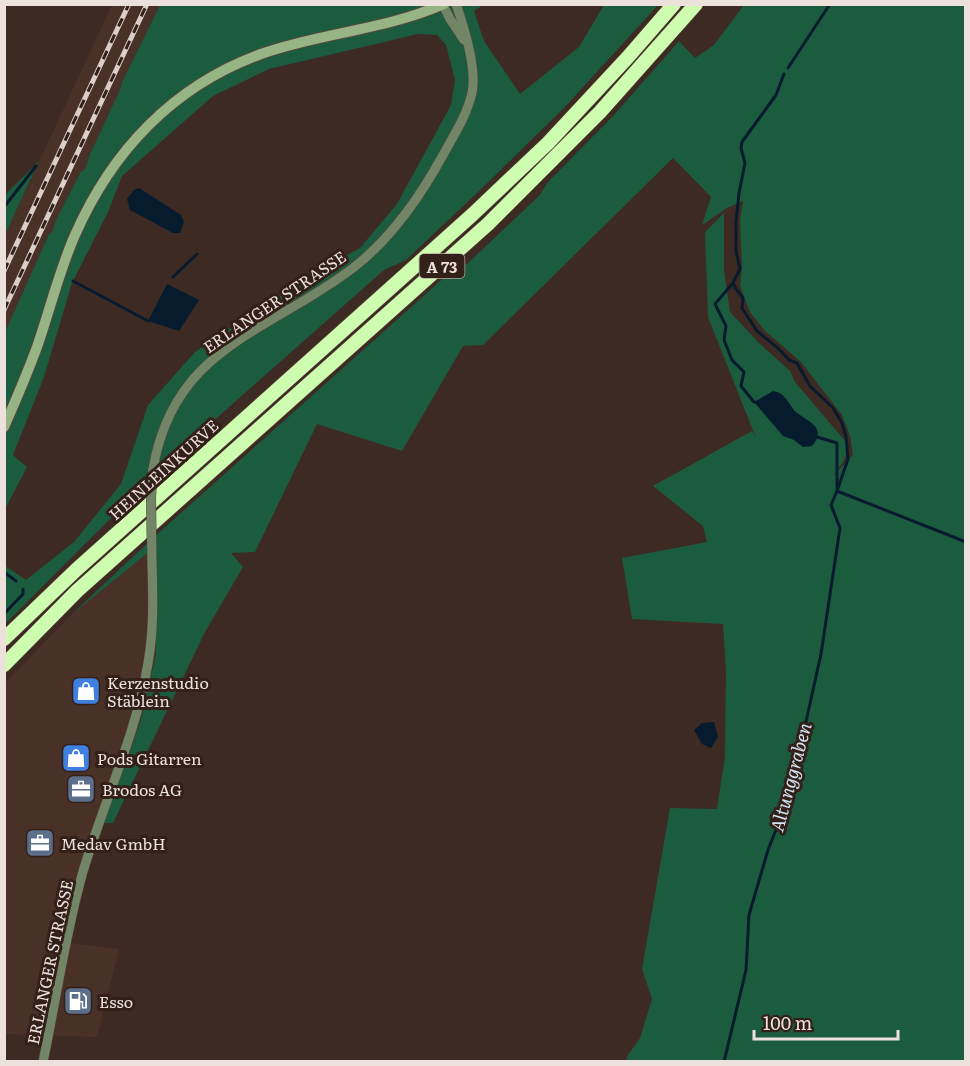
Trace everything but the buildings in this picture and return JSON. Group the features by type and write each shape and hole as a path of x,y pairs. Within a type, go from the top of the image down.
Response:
{"highway":[{"name":"HEINLEINKURVE","path":"4,639 68,577 472,215 548,143 674,4"},
{"name":"HEINLEINKURVE","path":"4,665 77,591 488,224 600,112 696,4"}],"main road":[{"path":"4,427 36,348 74,237 89,206 109,171 135,138 162,112 191,89 261,54 309,40 408,18 443,5"}],"street":[{"name":"ERLANGER STRASSE","path":"43,1062 82,877 103,807 127,747 143,688 152,636 151,496 153,469 161,433 168,415 192,379 230,345 354,267 380,244 415,201 457,130 472,93 474,78 456,4"},
{"name":"ERLANGER STRASSE","path":"443,5 466,42"}],"shaded area":[{"path":"112,5 160,5 123,80 85,169 80,173 49,234 5,332 5,235"},
{"path":"155,546 156,655 140,723 82,876 68,943 119,949 97,1037 5,1034 5,683 71,615"}],"green space":[{"path":"160,5 483,5 474,11 484,41 520,94 579,47 604,5 658,5 563,109 477,193 406,260 384,270 167,462 5,624 5,566 26,580 74,542 121,484 148,405 195,352 299,282 360,248 397,204 451,105 455,80 446,45 437,35 418,34 269,69 213,96 122,176 108,212 72,283 44,377 13,455 27,467 5,509 5,332 49,234 80,173 85,169 123,80"},
{"path":"744,5 965,5 965,1061 626,1061 640,1038 652,999 642,969 670,808 717,809 725,757 726,671 723,624 632,619 622,558 707,542 703,526 653,486 752,431 756,438 708,317 705,232 724,213 724,271 730,312 790,371 795,382 846,442 846,457 833,476 853,455 850,436 842,415 801,362 764,330 750,312 740,286 742,267 740,221 743,201 727,208 702,225 711,197 673,158 483,345 463,346 402,451 317,424 255,552 231,553 243,567 205,632 113,823 104,823 140,723 156,655 155,547 71,615 154,537 448,274 467,264 540,195 547,183 614,115 679,41 695,58 714,45"},
{"path":"39,161 5,235 5,195"}],"water":[{"path":"139,188 181,215 184,222 180,233 173,233 130,210 127,199 134,190"},
{"path":"167,284 199,300 179,331 148,321"},
{"path":"773,391 783,396 798,414 816,428 817,439 812,446 803,447 783,436 754,402"},
{"path":"714,722 718,737 711,748 702,744 694,730 702,723"}],"waterway":[{"path":"788,68 830,4"},
{"path":"784,74 776,95 742,142 741,148 745,163 736,222 736,251 740,269 733,283 743,298 742,308 757,331 789,360 797,363 810,386 833,408 842,423 848,459 837,491 966,542"},
{"path":"4,207 36,166"},
{"path":"173,277 197,254"},
{"path":"73,281 148,321"},
{"path":"733,283 715,304 726,326 724,340 732,360 744,372 741,386 754,402"},
{"name":"Altunggraben","path":"724,1062 746,970 749,915 768,850 783,812 821,654 840,528 831,505 837,491 837,443 817,437"},
{"path":"4,572 16,581"},
{"path":"4,614 23,594 23,589"}],"railway":[{"path":"4,271 129,4"},
{"path":"4,310 147,4"}],"place":[{"name":"Kerzenstudio Stäblein","path":"86,691"},
{"name":"Pods Gitarren","path":"76,758"},
{"name":"Brodos AG","path":"81,789"},
{"name":"Medav GmbH","path":"40,843"},
{"name":"Esso","path":"78,1001"}]}
